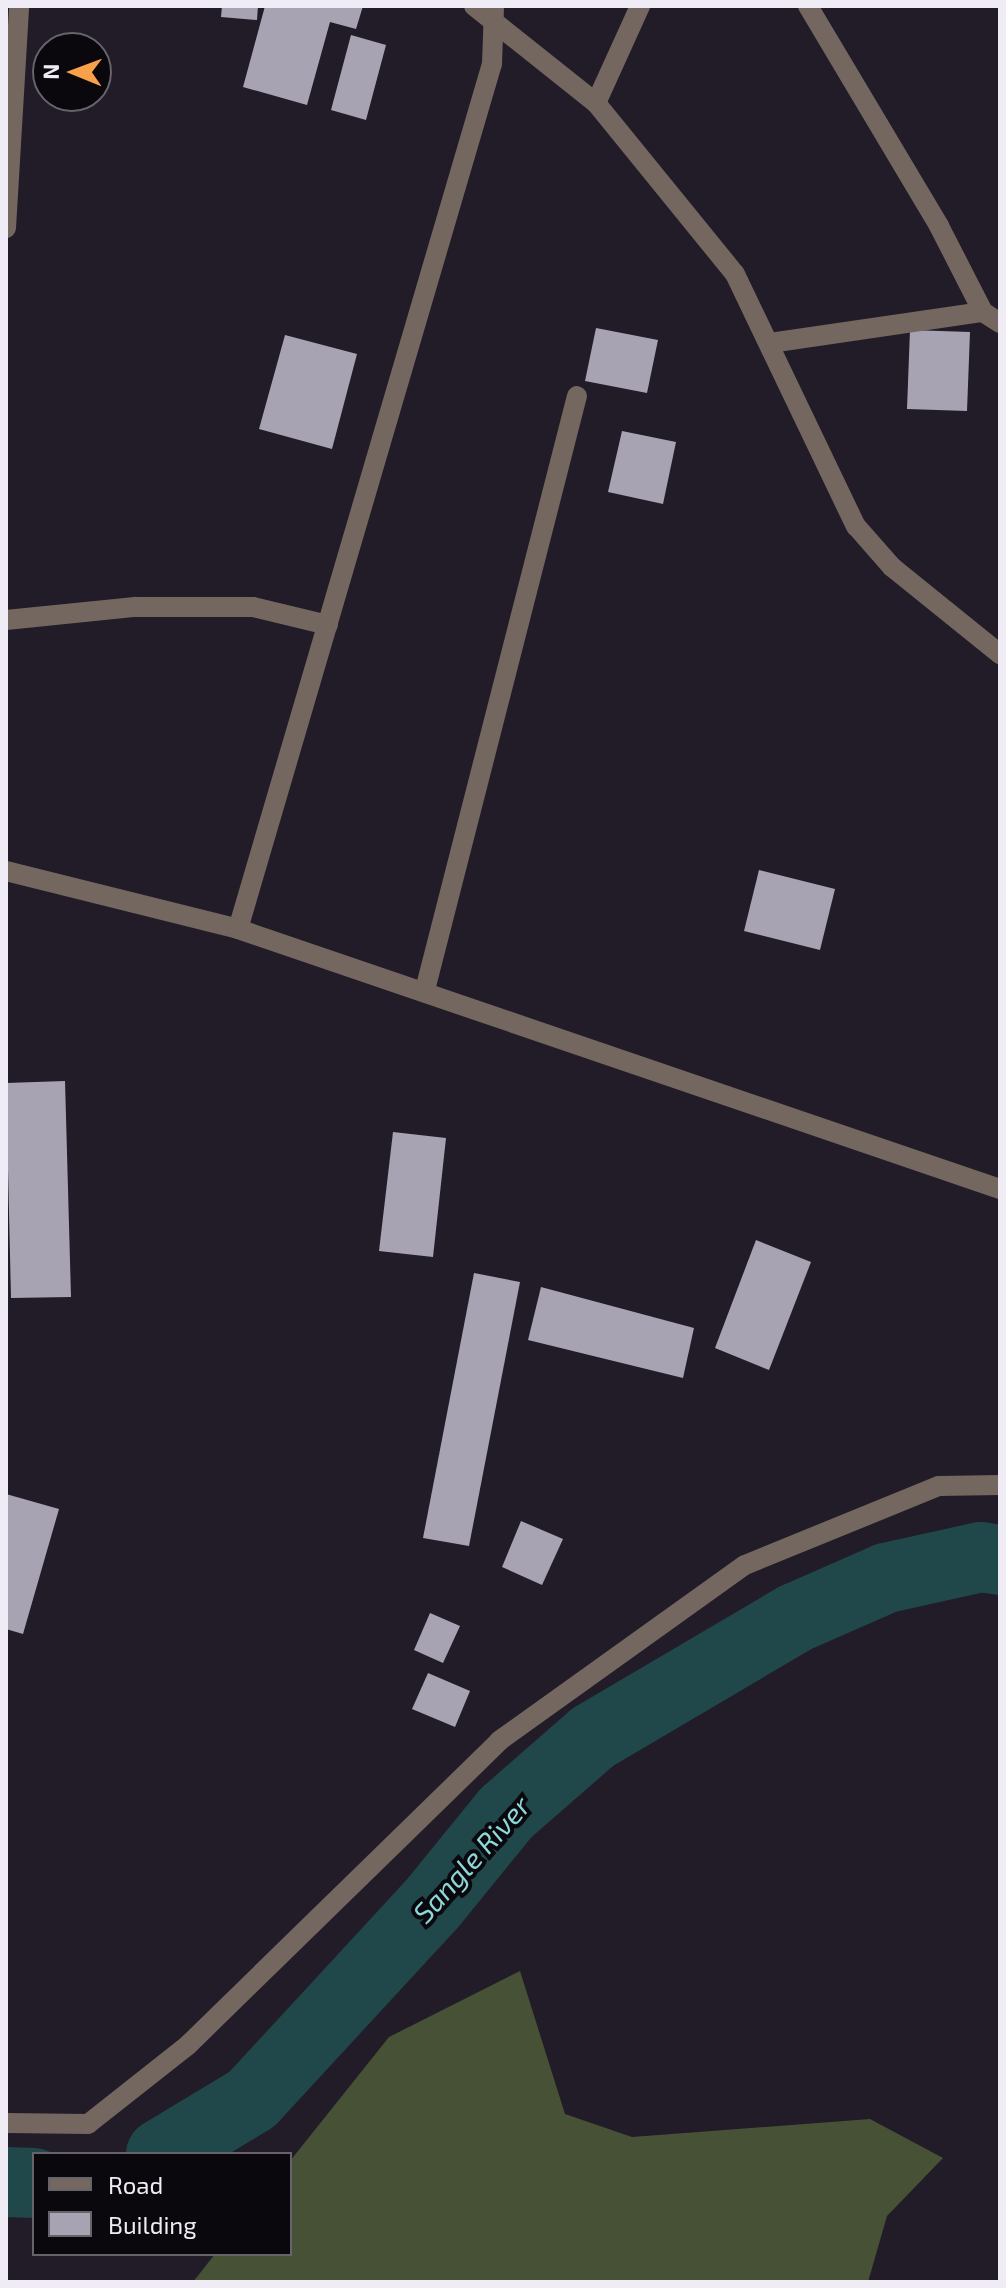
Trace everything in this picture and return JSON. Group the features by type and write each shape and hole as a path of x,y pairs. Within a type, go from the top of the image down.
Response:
{"street":[{"path":"6,228 19,6"},
{"path":"474,6 494,12 596,103 735,274 856,526 892,567 1000,654"},
{"path":"596,103 640,6"},
{"path":"770,343 992,318 808,6"},
{"path":"238,929 461,155 492,64 494,12"},
{"path":"425,990 577,396"},
{"path":"6,620 135,607 253,607 328,625"},
{"path":"6,871 238,929 425,990 1000,1188"},
{"path":"6,2123 88,2124 188,2045 499,1741 745,1565 939,1486 1000,1485"}],"green space":[{"path":"520,1971 565,2114 632,2137 870,2119 943,2158 887,2216 868,2282 193,2282 213,2256 292,2256 292,2158 389,2037"}],"building":[{"path":"222,6 258,6 257,20 221,17"},
{"path":"265,6 363,6 356,29 330,22 307,105 243,87"},
{"path":"351,35 386,45 366,120 331,110"},
{"path":"596,328 658,340 647,393 585,381"},
{"path":"910,330 970,332 967,411 907,409"},
{"path":"285,335 357,354 332,449 259,429"},
{"path":"622,431 676,442 663,504 608,492"},
{"path":"759,870 835,889 820,950 744,931"},
{"path":"65,1081 71,1297 11,1298 6,1083"},
{"path":"393,1132 446,1138 433,1257 379,1251"},
{"path":"756,1240 811,1262 769,1370 715,1348"},
{"path":"474,1273 520,1282 469,1546 423,1538"},
{"path":"541,1287 694,1328 683,1378 528,1340"},
{"path":"6,1494 59,1509 23,1634 6,1629"},
{"path":"521,1521 563,1539 542,1585 502,1567"},
{"path":"430,1613 460,1626 443,1663 414,1650"},
{"path":"428,1673 470,1691 455,1727 412,1709"}],"waterway":[{"name":"Sangle River","path":"164,2152 252,2099 432,1904 506,1813 593,1737 795,1618 886,1578 981,1557 1000,1560"},
{"name":"Sangle River","path":"6,2182 32,2183"}]}
